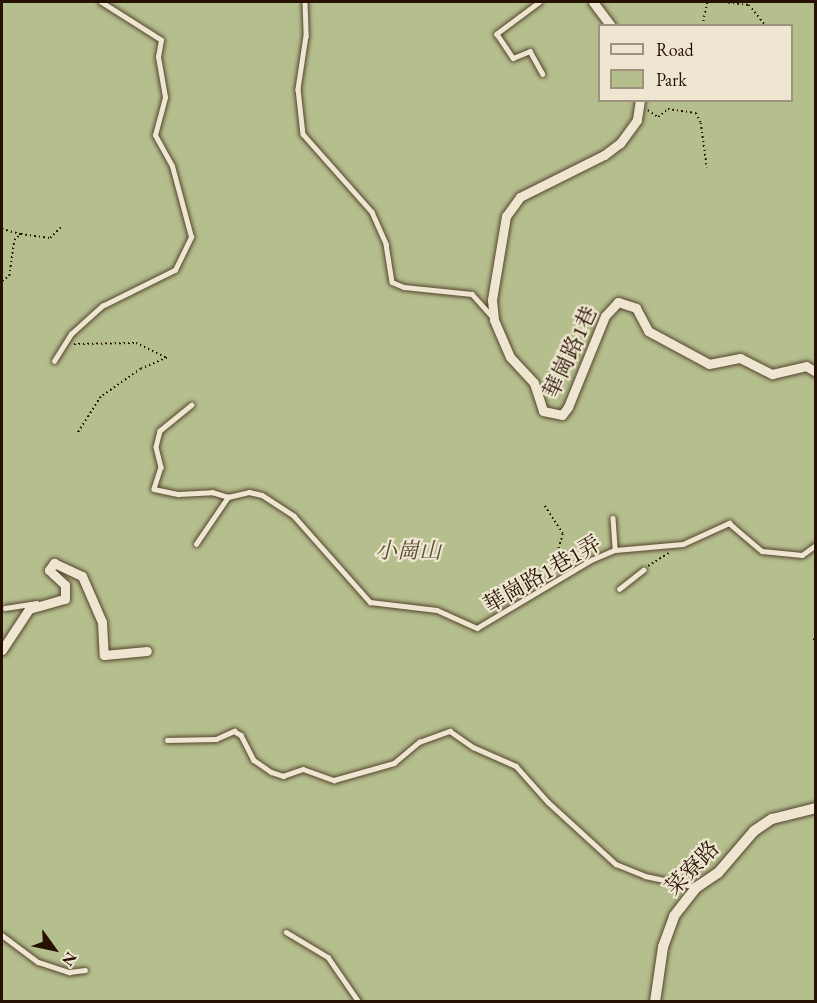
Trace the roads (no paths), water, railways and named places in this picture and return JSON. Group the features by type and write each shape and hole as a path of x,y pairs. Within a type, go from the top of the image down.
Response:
{"street":[{"path":"592,2 609,24"},
{"name":"華崗路1巷","path":"640,102 637,120 620,143 604,155 520,197 510,209 492,300 494,320 510,357 534,383 543,411 555,416 562,415 568,407 605,316 618,302 636,308 648,331 710,364 740,358 772,374 781,374 799,366 816,372"},
{"path":"2,650 29,609 43,603 65,599 65,585 49,570 50,564 74,570 82,576 102,622 104,655 147,651"},
{"name":"菜寮路","path":"655,1002 663,948 674,916 697,887 718,873 754,831 772,819 816,808"}],"lane":[{"path":"54,361 64,342 109,301 175,270 191,237 172,165 155,135 165,97 159,57 161,40 100,2"},
{"path":"305,2 306,36 298,89 303,134 372,212 386,244 392,282 404,287 472,294 494,320"},
{"path":"540,2 497,34 513,58 530,51 543,74"},
{"name":"華崗路1巷1弄","path":"192,405 160,430 156,447 161,466 154,489 178,494 212,492 228,498 249,492 279,504 344,569 370,602 437,610 471,627 488,625 518,603 615,550 682,544 729,522 762,551 802,555 816,545"},
{"path":"196,544 228,498"},
{"path":"612,518 615,550"},
{"path":"620,589 643,570"},
{"path":"5,608 43,603"},
{"path":"167,740 216,738 234,731 241,735 254,760 271,772 283,776 303,769 334,780 394,763 419,742 450,731 473,747 516,766 548,802 616,864 645,876 697,887"},
{"path":"286,932 328,957 359,1002"},
{"path":"2,935 38,962 69,972 85,970"}],"park label":[{"name":"小崗山","path":"408,551"}]}
